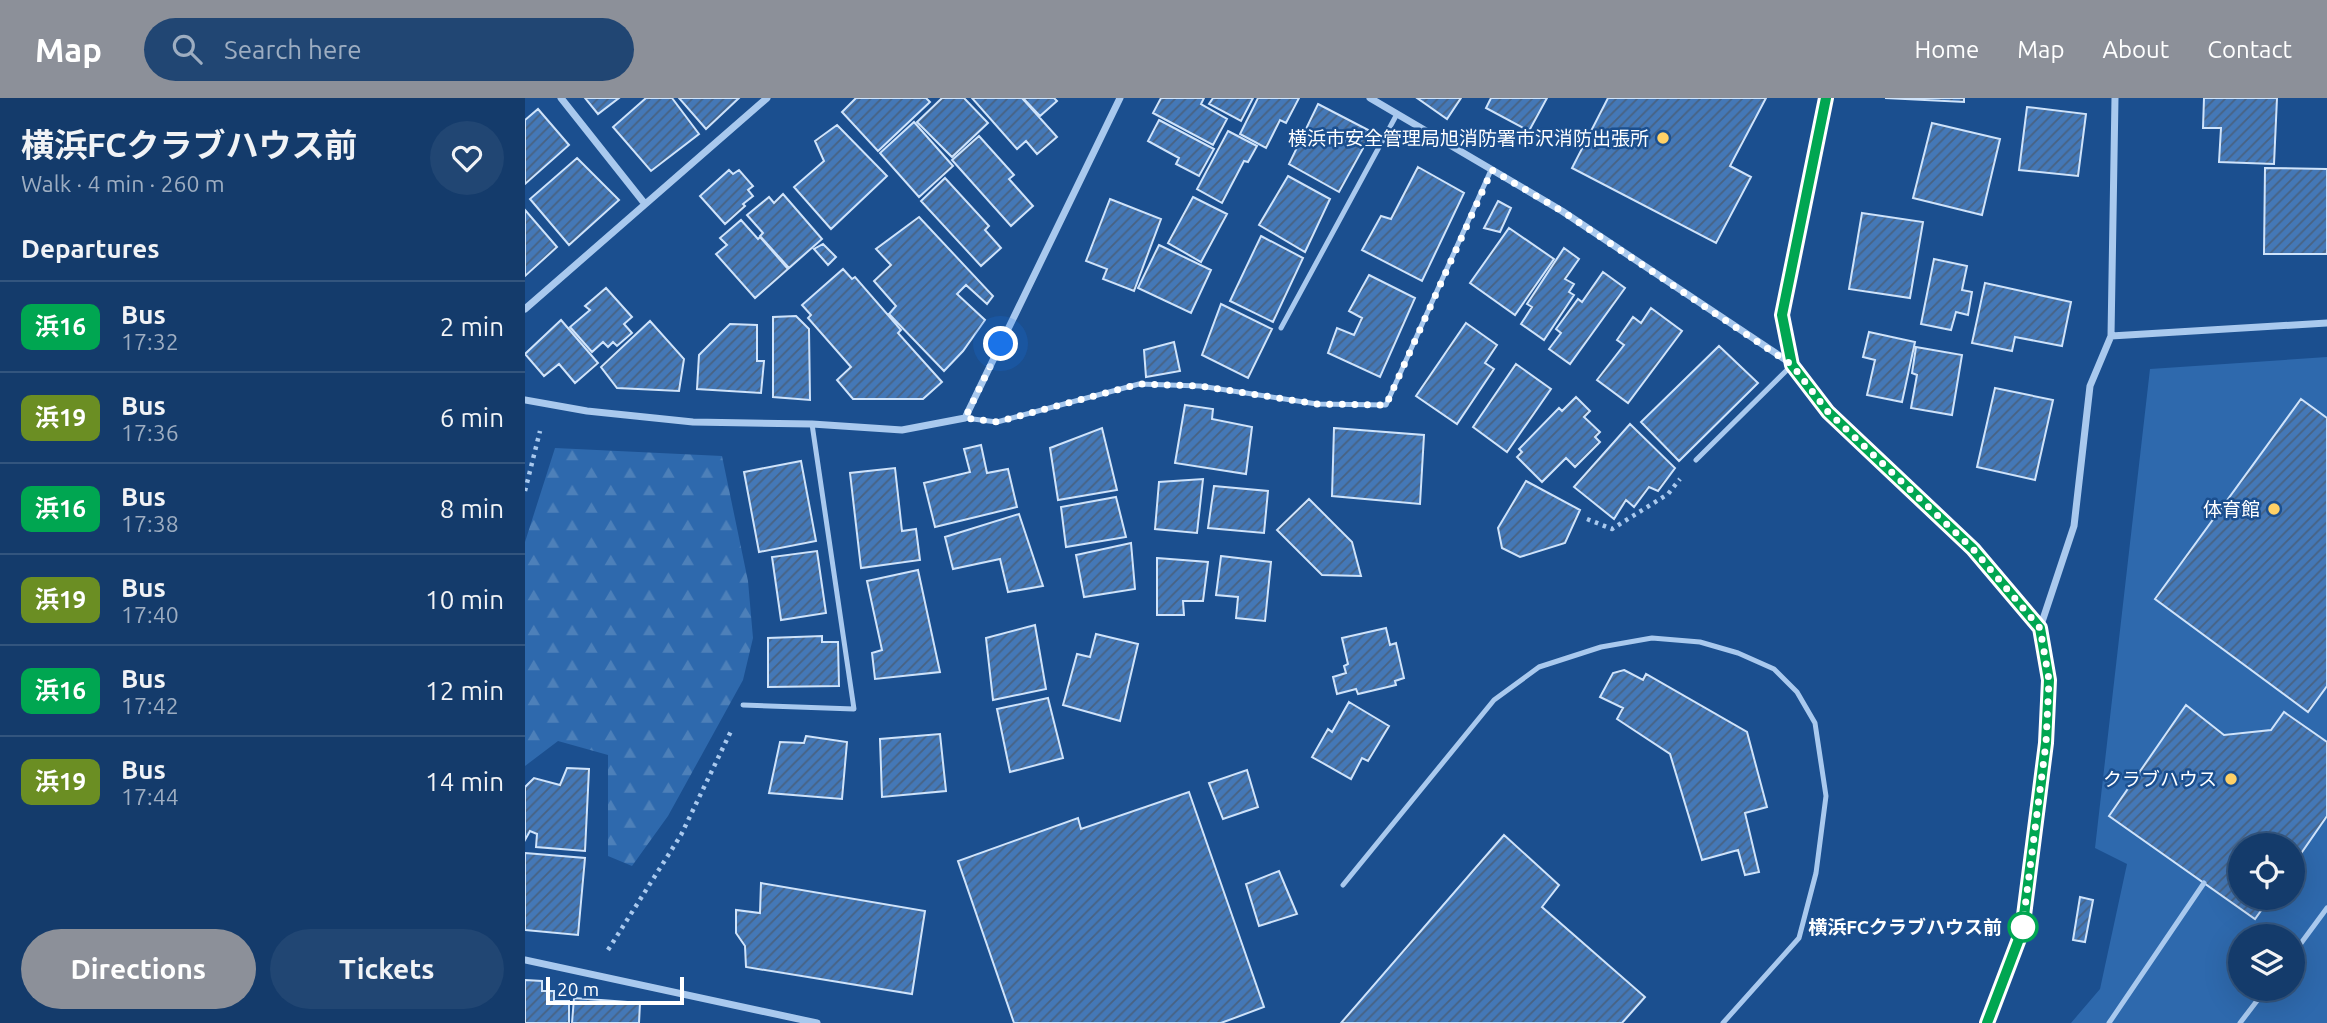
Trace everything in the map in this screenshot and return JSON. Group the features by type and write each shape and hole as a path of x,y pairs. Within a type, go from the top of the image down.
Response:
{"street":[{"path":"561,98 645,204"},
{"path":"525,309 767,98"},
{"path":"525,400 587,411 694,422 812,424 902,430 965,418 1120,98"},
{"path":"1370,98 1562,211 1792,365 1828,412 1973,549 2040,628"},
{"path":"1792,365 1782,315 1826,98"},
{"path":"1987,1023 2022,931 2046,743 2049,680 2040,628 2074,526 2091,386 2111,335 2115,98"},
{"path":"2111,335 2327,323"},
{"path":"525,960 817,1023"}],"lane":[{"path":"1281,328 1397,114"},
{"path":"965,418 997,422 1139,384 1200,386 1317,404 1386,405 1492,170"},
{"path":"1696,460 1792,365"},
{"path":"743,705 854,709 812,424"},
{"path":"1343,885 1494,700 1539,667 1601,647 1652,638 1700,642 1738,653 1774,669 1797,692 1815,723 1826,796 1817,873 1799,938 1723,1023"},
{"path":"2109,1023 2204,883"},
{"path":"2305,938 2327,908"},
{"path":"2240,1023 2257,1001"}],"path":[{"path":"525,491 547,404"},
{"path":"1587,519 1612,529 1668,494 1696,460"},
{"path":"593,974 681,835 743,705"}],"green space":[{"path":"2327,357 2327,1023 2071,1023 2100,989 2127,864 2095,848 2150,369"},
{"path":"555,448 722,456 748,581 753,638 743,680 668,816 632,866 608,856 608,755 558,741 525,766 525,542"}],"building":[{"path":"585,98 619,98 598,114"},
{"path":"646,98 672,98 699,134 651,171 613,127"},
{"path":"679,98 739,98 706,129"},
{"path":"856,98 926,98 930,102 878,151 842,112"},
{"path":"942,98 964,98 988,123 952,157 917,122"},
{"path":"972,98 1022,98 1057,137 1037,154 1026,141 1017,149"},
{"path":"1023,98 1054,98 1057,101 1040,116"},
{"path":"1161,98 1204,98 1201,104 1227,119 1213,145 1153,113"},
{"path":"1213,98 1253,98 1241,121 1209,104"},
{"path":"1258,98 1299,98 1286,123 1280,120 1266,148 1240,134"},
{"path":"1417,98 1461,98 1447,119"},
{"path":"1491,98 1547,98 1529,131 1486,108"},
{"path":"1608,98 1766,98 1730,166 1751,177 1716,243 1572,168"},
{"path":"1885,98 1964,98 1964,102"},
{"path":"2204,98 2277,98 2274,164 2219,162 2221,128 2203,128"},
{"path":"1318,104 1372,132 1339,192 1289,164"},
{"path":"2027,107 2086,114 2078,176 2019,170"},
{"path":"538,109 569,145 525,184 525,120"},
{"path":"1159,120 1214,149 1199,176 1176,164 1179,158 1148,141"},
{"path":"914,122 953,166 919,197 880,153"},
{"path":"1932,123 2000,139 1982,215 1913,198"},
{"path":"837,125 887,176 831,229 794,187 824,161 815,141"},
{"path":"1228,131 1257,146 1248,162 1244,161 1222,203 1197,189"},
{"path":"979,136 1014,175 1009,179 1033,206 1011,226 952,160"},
{"path":"577,158 619,200 569,245 530,199"},
{"path":"1418,167 1464,193 1422,281 1362,250 1381,216 1391,219"},
{"path":"2265,168 2327,169 2327,254 2264,254"},
{"path":"729,170 733,174 739,170 753,186 748,190 753,196 725,224 700,196"},
{"path":"1288,176 1330,199 1305,252 1259,225"},
{"path":"945,178 989,226 985,230 1001,248 981,266 921,201"},
{"path":"783,194 822,239 789,268 760,236 763,233 747,215 769,197 774,203"},
{"path":"1193,197 1227,214 1201,262 1168,243"},
{"path":"1110,199 1161,219 1134,291 1103,279 1107,269 1086,261"},
{"path":"1498,201 1511,208 1500,232 1484,228"},
{"path":"525,210 557,247 525,276"},
{"path":"1862,213 1923,222 1910,298 1849,289"},
{"path":"919,217 993,296 987,304 966,285 957,294 985,320 963,351 944,371 889,314 896,306 874,281 891,265 876,249"},
{"path":"741,220 788,269 755,298 716,254 727,245 720,238"},
{"path":"1509,228 1554,259 1515,315 1470,283"},
{"path":"1261,236 1303,258 1273,322 1230,301"},
{"path":"823,244 836,257 828,265 814,249"},
{"path":"1159,245 1211,270 1191,313 1138,288"},
{"path":"1564,248 1579,259 1565,279 1574,284 1569,292 1574,295 1544,340 1521,324 1532,307 1527,304"},
{"path":"1934,259 1967,266 1962,290 1972,292 1968,315 1956,312 1951,330 1921,324"},
{"path":"843,269 852,279 855,277 901,330 898,333 942,382 923,399 853,399 837,380 851,367 808,318 811,315 802,305"},
{"path":"1603,272 1625,288 1570,364 1549,349 1561,333 1556,329 1578,299 1582,302"},
{"path":"1369,275 1415,298 1380,377 1328,353 1337,328 1354,335 1362,318 1349,311"},
{"path":"1985,283 2071,302 2062,346 2015,337 2012,351 1972,343"},
{"path":"606,288 632,317 624,324 632,333 617,346 613,342 608,347 603,342 592,352 570,327 590,310 585,306"},
{"path":"1221,304 1272,329 1248,378 1202,355"},
{"path":"1651,308 1682,331 1628,403 1597,380 1624,345 1617,340 1633,317 1641,323"},
{"path":"796,316 809,329 810,400 773,397 773,317"},
{"path":"561,320 598,363 575,383 559,364 544,376 525,354"},
{"path":"650,321 684,359 679,391 617,388 601,367"},
{"path":"1466,323 1497,345 1485,363 1494,369 1457,424 1416,396"},
{"path":"730,324 757,325 757,361 764,361 761,393 697,389 699,355"},
{"path":"1869,332 1915,342 1902,402 1867,395 1875,360 1863,357"},
{"path":"1174,342 1180,371 1146,377 1144,350"},
{"path":"1719,346 1758,383 1679,461 1641,422"},
{"path":"1916,347 1962,355 1952,415 1911,408 1917,375 1912,373"},
{"path":"1516,364 1551,389 1507,452 1473,427"},
{"path":"1995,388 2053,400 2035,480 1977,467"},
{"path":"1576,397 1590,411 1584,417 1600,432 1595,437 1600,442 1575,467 1566,458 1542,482 1517,457 1522,452 1519,449 1559,408 1562,411"},
{"name":"体育館","path":"2301,399 2327,418 2327,686 2308,712 2155,599"},
{"path":"1185,405 1213,409 1212,419 1252,427 1246,474 1175,463"},
{"path":"1630,424 1675,468 1658,491 1649,487 1634,507 1626,500 1614,519 1574,487"},
{"path":"1102,428 1117,490 1058,500 1050,448"},
{"path":"1334,428 1424,435 1420,504 1332,496"},
{"path":"981,445 987,473 1008,469 1017,507 935,527 924,483 970,472 964,449"},
{"path":"801,461 816,541 759,552 744,472"},
{"path":"895,468 902,531 916,529 920,560 861,568 850,473"},
{"path":"1203,479 1197,533 1155,529 1159,482"},
{"path":"1526,481 1580,510 1565,543 1520,557 1502,548 1498,528"},
{"path":"1214,486 1268,491 1264,533 1208,528"},
{"path":"1116,497 1126,537 1066,547 1061,507"},
{"path":"1309,499 1352,542 1361,576 1322,575 1277,530"},
{"path":"1019,514 1043,586 1008,592 1000,559 953,569 945,537"},
{"path":"1131,543 1135,589 1084,597 1076,555"},
{"path":"817,551 826,613 781,620 772,557"},
{"path":"1221,556 1271,562 1265,621 1236,618 1238,597 1216,595"},
{"path":"1157,558 1208,562 1203,601 1183,601 1184,615 1157,615"},
{"path":"918,570 940,672 875,679 872,653 882,650 867,581"},
{"path":"1035,625 1046,689 993,700 986,638"},
{"path":"1386,628 1390,645 1396,643 1404,678 1395,681 1396,685 1358,694 1356,689 1337,694 1333,677 1346,673 1344,666 1348,664 1342,638"},
{"path":"1096,634 1138,644 1120,721 1063,705 1077,654 1090,657"},
{"path":"822,636 822,642 838,642 839,686 768,687 768,638"},
{"path":"1624,670 1643,680 1646,674 1747,732 1767,807 1745,813 1759,872 1745,875 1738,850 1702,860 1670,754 1617,719 1623,708 1600,697 1613,673"},
{"path":"1048,698 1063,758 1010,772 997,709"},
{"path":"1349,702 1389,726 1368,761 1362,758 1351,779 1312,757 1328,729 1332,732"},
{"name":"クラブハウス","path":"2186,705 2224,735 2271,730 2284,712 2327,742 2327,816 2305,848 2305,833 2228,833 2228,900 2109,816"},
{"path":"940,734 946,791 882,797 880,739"},
{"path":"806,736 847,742 842,799 769,793 780,742 804,743"},
{"path":"567,768 589,769 585,851 536,847 537,834 530,831 525,840 525,787 534,778 560,785"},
{"path":"1247,770 1258,807 1223,819 1209,783"},
{"path":"1189,792 1264,1007 1221,1023 1014,1023 958,861 1078,818 1081,829"},
{"path":"1504,835 1559,885 1542,907 1645,997 1622,1023 1341,1023"},
{"path":"525,853 585,858 578,935 525,930"},
{"path":"1279,871 1297,914 1259,926 1246,884"},
{"path":"761,883 925,911 912,994 746,967 745,946 736,933 736,910 760,913"},
{"path":"2080,897 2093,900 2085,942 2073,940"},
{"name":"クラブハウス","path":"2242,910 2261,910 2255,919"},
{"path":"525,980 542,981 542,991 554,991 554,1001 569,1001 569,1023 525,1023"},
{"path":"574,998 640,1003 639,1023 572,1023"}],"bus line":[{"name":"浜16","path":"1826,98 1782,315 1792,365 1828,412 1973,549 2040,628 2049,680 2046,743 2022,931 1987,1023"}],"place":[{"name":"横浜市安全管理局旭消防署市沢消防出張所","path":"1663,138"},
{"name":"体育館","path":"2274,509"},
{"name":"クラブハウス","path":"2231,779"},
{"name":"横浜FCクラブハウス前","path":"2023,927"}],"route":[{"path":"1001,344 965,418 997,422 1139,384 1200,386 1317,404 1386,405 1492,170 1562,211 1792,365 1828,412 1973,549 2040,628 2049,680 2046,743 2022,931 2023,927"}]}
